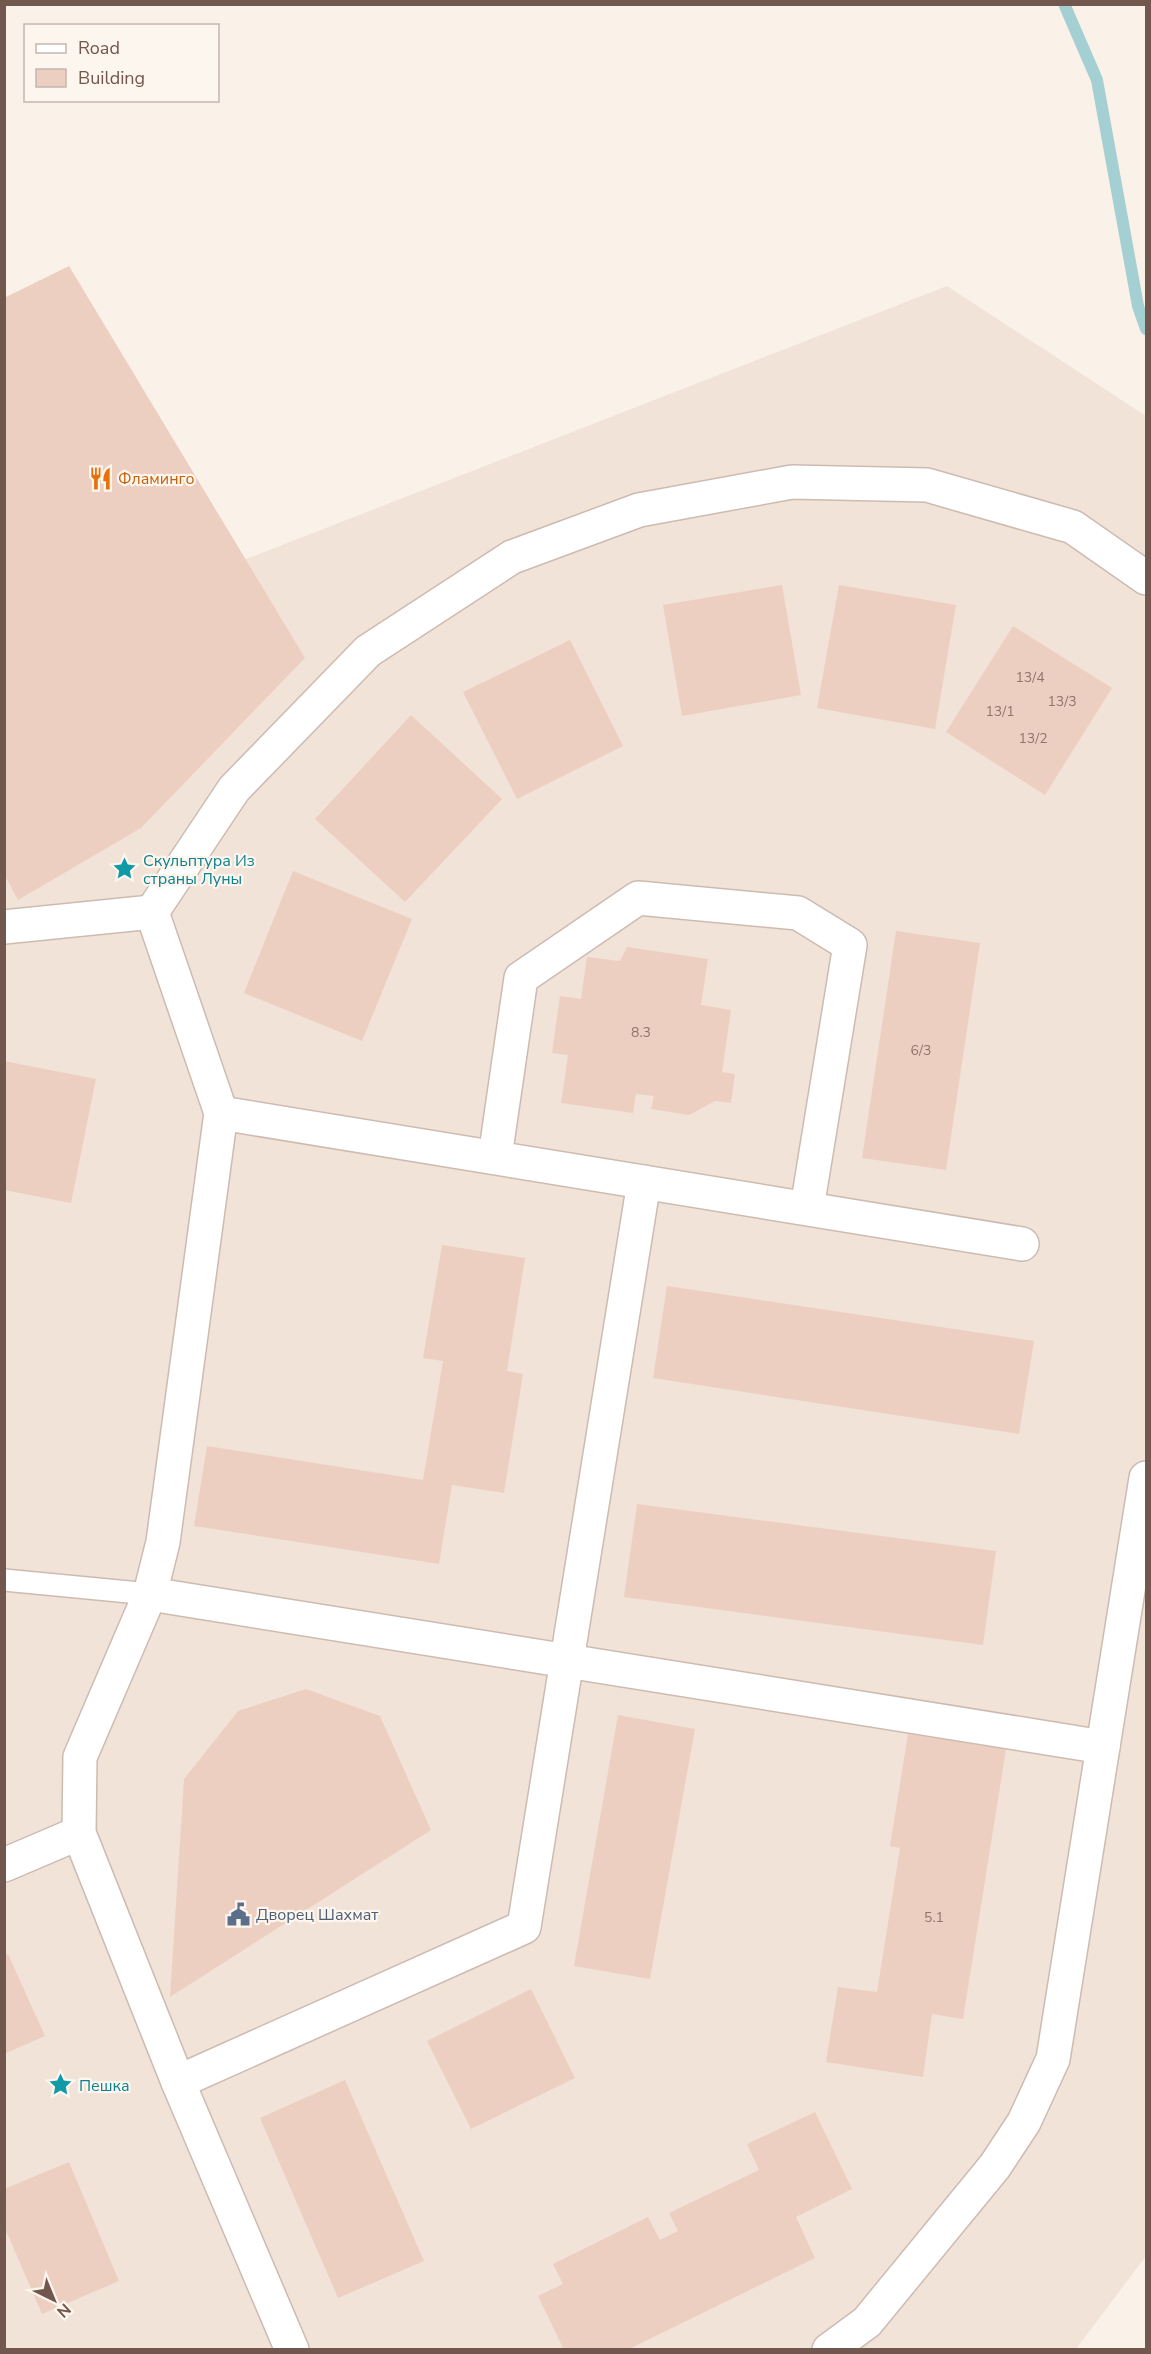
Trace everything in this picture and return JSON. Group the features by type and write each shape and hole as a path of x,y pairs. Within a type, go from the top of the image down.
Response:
{"street":[{"path":"152,912 234,789 368,651 512,557 639,510 792,482 927,485 1073,527 1146,578"},
{"path":"495,1156 521,978 638,898 798,913 850,945 807,1208"},
{"path":"4,927 152,912"},
{"path":"152,912 221,1113 163,1542 150,1594 80,1757 79,1833 178,2082 292,2349"},
{"path":"221,1113 1022,1244"},
{"path":"178,2082 524,1927 644,1182"},
{"path":"829,2349 867,2322 995,2166 1029,2112 1053,2059 1146,1478"},
{"path":"150,1594 1103,1747"},
{"path":"4,1865 79,1833"}],"lane":[{"path":"4,1580 150,1594"}],"shaded area":[{"path":"947,286 1146,416 1146,2256 1076,2349 5,2350 5,653"}],"building":[{"name":"Фламинго","path":"69,266 305,658 141,828 18,900 4,874 4,298"},
{"path":"782,585 801,695 682,716 663,605"},
{"path":"839,585 956,605 935,729 817,708"},
{"path":"1013,626 1112,688 1045,795 946,732"},
{"path":"570,640 623,746 517,799 463,692"},
{"path":"411,715 502,799 405,902 315,819"},
{"path":"293,871 412,919 362,1041 244,993"},
{"path":"896,931 980,943 946,1170 862,1158"},
{"path":"627,947 708,959 701,1005 731,1010 722,1072 735,1074 731,1103 715,1101 689,1115 651,1109 654,1096 636,1094 633,1113 561,1103 568,1055 552,1053 560,996 581,999 587,957 620,961"},
{"path":"4,1061 96,1079 71,1203 4,1190"},
{"path":"442,1245 525,1258 507,1371 523,1374 504,1493 452,1485 439,1564 194,1526 207,1446 423,1480 443,1361 423,1358"},
{"path":"667,1286 1034,1341 1019,1434 653,1378"},
{"path":"637,1504 996,1551 983,1645 624,1597"},
{"name":"Дворец Шахмат","path":"306,1689 380,1716 431,1830 170,1997 184,1779 238,1711"},
{"path":"618,1715 695,1729 650,1979 574,1966"},
{"path":"908,1734 1006,1749 963,2019 932,2014 923,2077 826,2062 838,1987 877,1992 900,1848 890,1846"},
{"path":"8,1954 45,2036 4,2054 4,1955"},
{"path":"531,1989 575,2078 471,2129 427,2041"},
{"path":"345,2080 424,2261 338,2298 260,2118"},
{"path":"815,2112 852,2189 796,2217 815,2258 627,2350 564,2350 538,2296 563,2284 553,2264 648,2217 660,2240 678,2231 669,2213 759,2170 747,2144"},
{"path":"69,2162 119,2281 42,2314 4,2226 4,2189"}],"waterway":[{"path":"1065,6 1097,80 1138,306 1146,329"}],"place":[{"name":"Фламинго","path":"100,478"},
{"name":"Скульптура Из страны Луны","path":"125,869"},
{"name":"Дворец Шахмат","path":"238,1914"},
{"name":"Пешка","path":"61,2085"}]}
